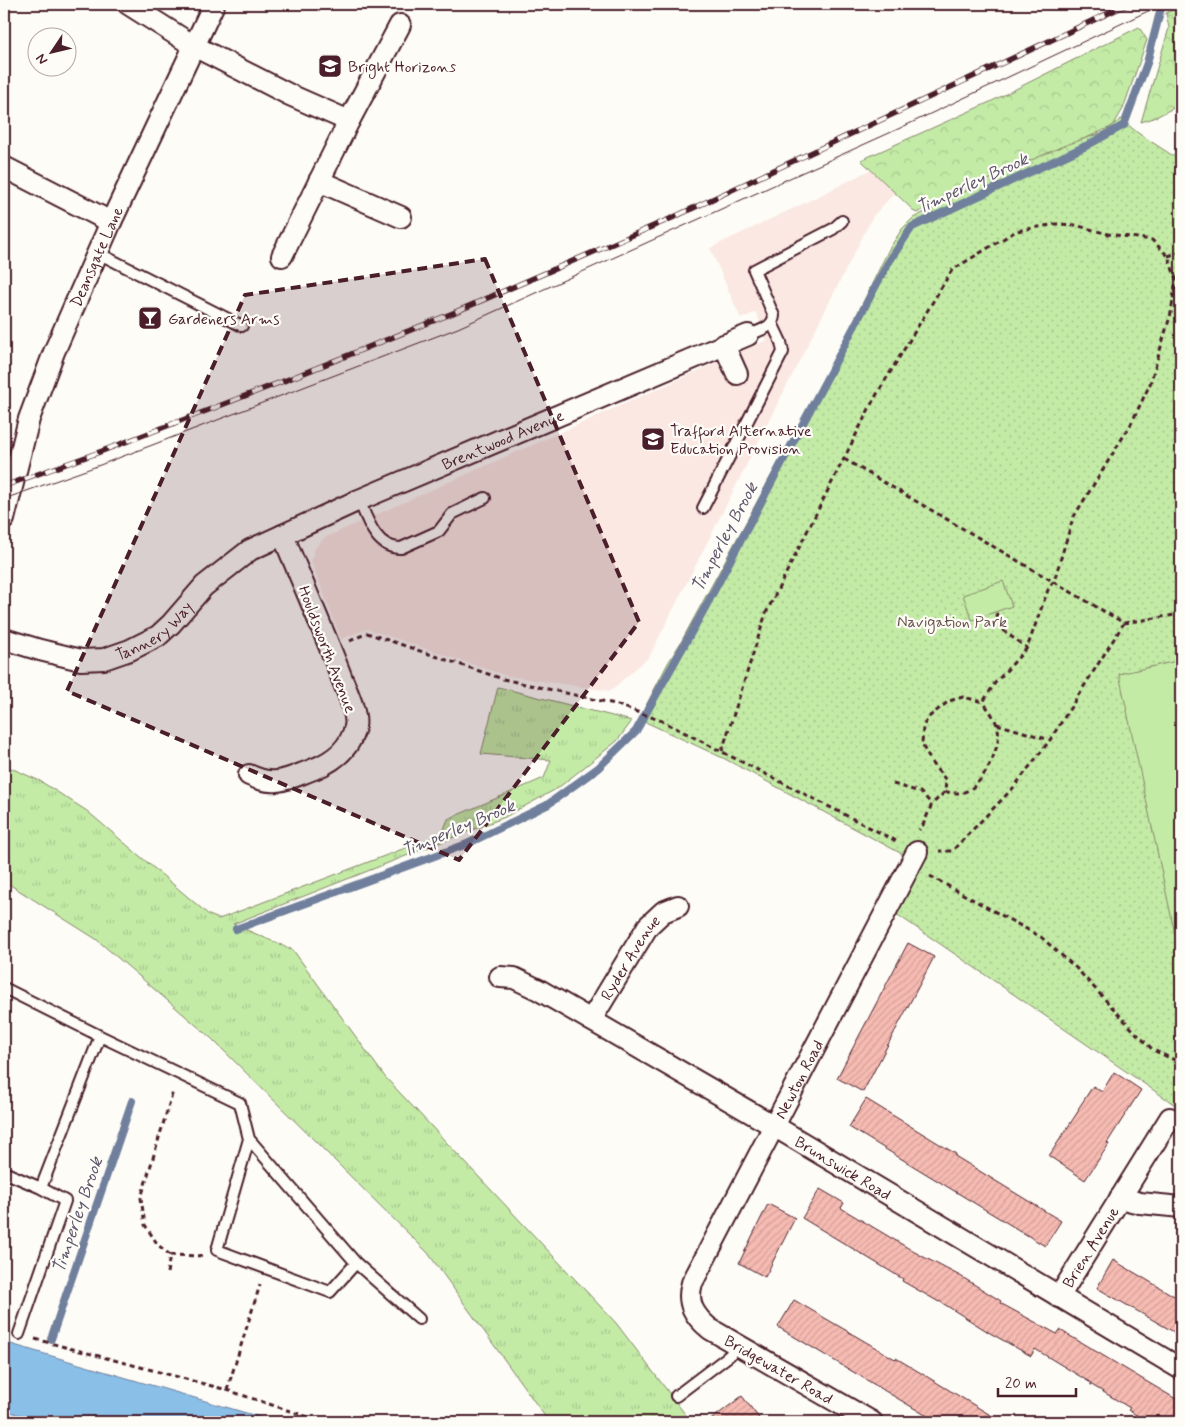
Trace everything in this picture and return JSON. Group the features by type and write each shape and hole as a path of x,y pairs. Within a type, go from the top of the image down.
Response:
{"street":[{"path":"128,4 194,46 290,95 349,121"},
{"name":"Deansgate Lane","path":"4,519 29,419 39,390 111,222 214,4"},
{"path":"282,256 318,181 400,26"},
{"path":"4,167 111,222"},
{"path":"318,181 401,217"},
{"name":"Brentwood Avenue","path":"283,535 359,500 748,335"},
{"path":"724,345 737,374"},
{"name":"Tannery Way","path":"4,638 40,650 81,660 104,659 125,653 158,636 204,586 238,558 250,550 283,535"},
{"name":"Houldsworth Avenue","path":"250,775 268,782 285,780 327,764 346,748 353,734 355,718 330,649 283,535"},
{"name":"Newton Road","path":"692,1310 689,1295 692,1283 774,1126 912,849"},
{"name":"Ryder Avenue","path":"591,1020 648,926 663,912 678,906"},
{"name":"Brunswick Road","path":"500,977 514,978 524,982 591,1020 774,1126 1181,1369"},
{"name":"Brien Avenue","path":"1059,1297 1170,1118"},
{"name":"Brien Avenue","path":"1120,1198 1140,1203 1181,1207"},
{"name":"Bridgewater Road","path":"692,1310 700,1321 710,1329 872,1422"}],"lane":[{"path":"704,508 783,352 782,342 772,323 774,316 754,270 833,230 842,222"},
{"path":"98,253 242,326"},
{"path":"748,335 772,323"},
{"path":"359,500 369,524 377,536 385,544 394,548 401,548 439,531 452,514 485,498"},
{"path":"4,988 240,1103 249,1139 356,1263 419,1319"},
{"path":"41,1188 100,1036"},
{"path":"249,1139 217,1250 330,1292 356,1263"},
{"path":"4,1172 66,1201 19,1334"},
{"path":"676,1396 730,1355 736,1344"}],"path":[{"path":"722,751 766,613 874,399 952,270 1016,231 1056,224 1074,224 1108,234 1152,240 1168,256 1176,279 1171,314 1150,384 1131,424 1073,518 1054,582 1050,587 1027,648 995,683 983,702"},
{"path":"1168,256 1181,252"},
{"path":"844,459 1124,623 1181,614"},
{"path":"996,614 1005,632 1027,648"},
{"path":"330,649 367,633 502,679 615,704 662,721 912,849 952,851 1014,787 1050,740 1124,623"},
{"path":"912,849 932,804 945,792 946,780 933,765 922,745 923,726 930,716 950,701 963,697 983,702 996,723 999,732 996,748 989,766 976,786 965,792 945,792"},
{"path":"996,723 1050,740"},
{"path":"894,784 920,792 932,804"},
{"path":"928,876 1041,936 1076,968 1153,1050 1181,1063"},
{"path":"178,1074 142,1198 145,1225 158,1245 170,1255 200,1256 217,1250"},
{"path":"167,1273 170,1255"},
{"path":"227,1390 265,1268"},
{"path":"19,1334 227,1390 323,1422"},
{"path":"4,1418 18,1422"}],"highlighted area":[{"path":"485,259 639,622 459,860 67,691 245,295"}],"shaded area":[{"name":"Trafford Alternative Education Provision","path":"917,146 926,159 873,216 649,657 610,691 507,676 367,629 341,639 311,561 315,548 324,538 767,340 756,312 741,319 710,248 817,197"}],"green space":[{"path":"1181,6 1181,104 1154,118 1141,122 1169,28 1166,13"},
{"path":"1139,27 1147,40 1123,109 1113,126 916,213 861,160 990,102"},
{"name":"Navigation Park","path":"1121,119 1138,133 1181,161 1181,355 1175,367 1181,368 1181,1109 892,911 917,862 725,759 639,719 842,345 889,249 902,229 913,218 1000,174 1063,146 1104,132"},
{"path":"1003,581 1012,606 972,620 963,595"},
{"path":"1181,660 1181,962 1119,674"},
{"path":"498,687 632,721 617,741 558,788 505,817 233,924 293,950 385,1077 616,1323 691,1422 549,1422 428,1253 211,1038 96,939 4,881 4,765 40,781 87,811 209,915 219,919 442,834 448,819 544,778 551,760 481,754"}],"water":[{"path":"4,1342 277,1422 43,1422 4,1410"}],"building":[{"path":"908,943 934,957 863,1092 837,1078"},
{"path":"1114,1072 1141,1090 1085,1180 1049,1156 1093,1086 1102,1092"},
{"path":"866,1099 1061,1221 1045,1246 849,1127"},
{"path":"820,1189 844,1203 841,1208 918,1254 962,1277 1001,1301 1000,1303 1057,1334 1060,1330 1181,1402 1181,1422 1148,1422 1128,1410 1130,1408 1035,1349 1031,1356 990,1333 939,1301 902,1281 903,1279 802,1218"},
{"path":"768,1204 795,1218 765,1277 739,1263"},
{"path":"1113,1260 1181,1300 1181,1336 1097,1288"},
{"path":"794,1300 896,1358 1002,1422 937,1422 778,1327"},
{"path":"742,1396 762,1422 708,1422"}],"waterway":[{"name":"Timperley Brook","path":"236,929 467,844 547,805 598,768 636,731 706,606 888,263 912,227 1086,146 1124,125 1147,63 1162,4"},
{"name":"Timperley Brook","path":"51,1339 132,1101"}],"tram line":[{"path":"4,499 100,465 458,328 896,130 1163,4"}],"railway":[{"path":"4,486 97,453 453,313 672,218 1128,4"}],"place":[{"name":"Bright Horizons","path":"330,66"},
{"name":"Gardeners Arms","path":"150,318"},
{"name":"Trafford Alternative Education Provision","path":"653,439"}]}
